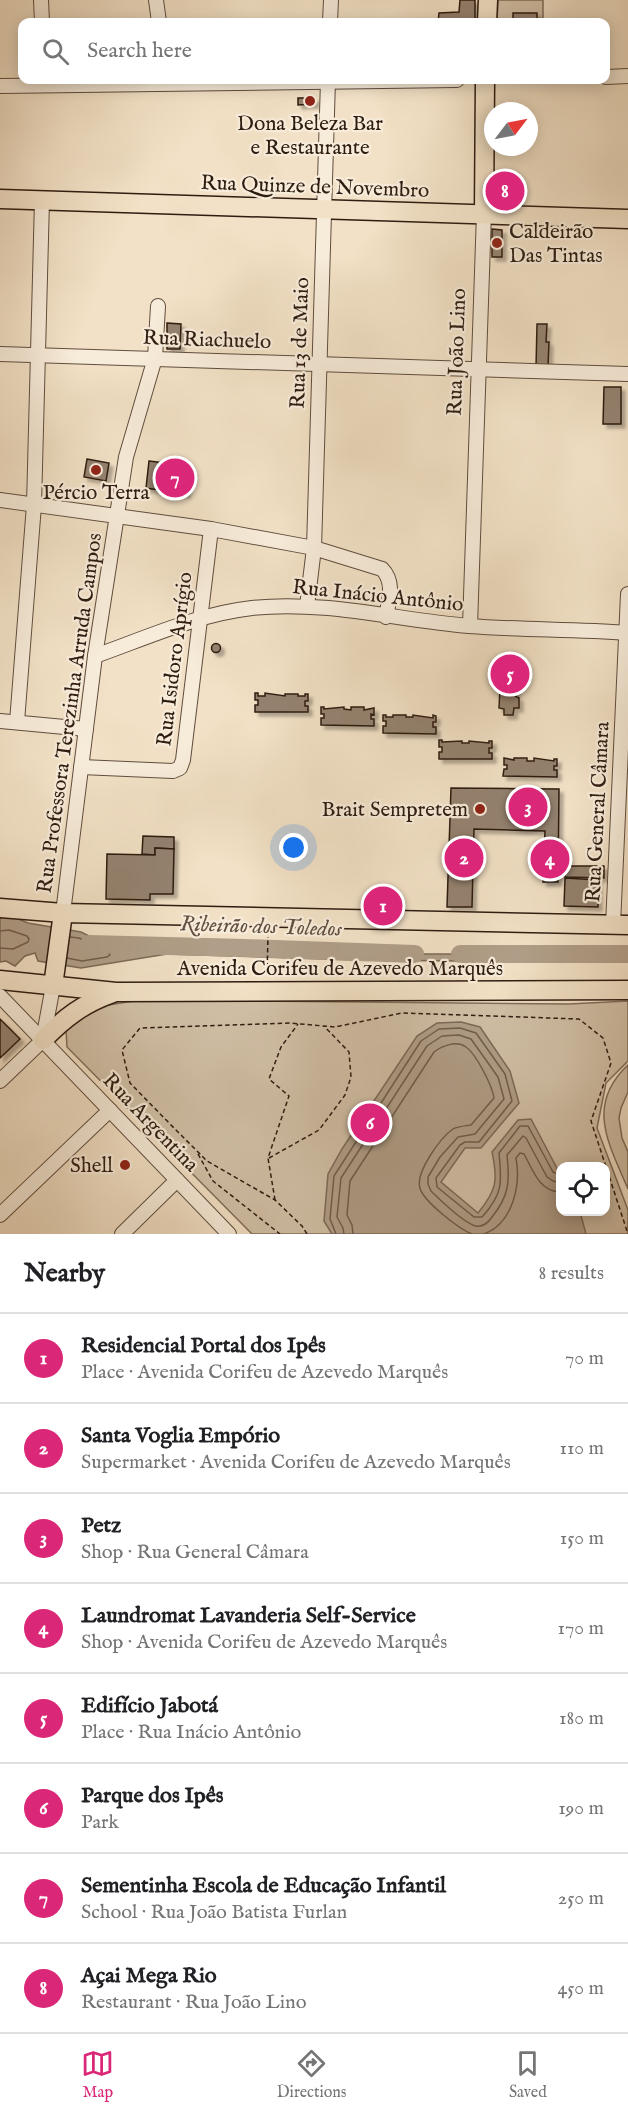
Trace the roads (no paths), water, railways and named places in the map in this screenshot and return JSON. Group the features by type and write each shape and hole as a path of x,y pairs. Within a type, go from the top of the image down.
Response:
{"main road":[{"path":"487,18 488,0"},
{"name":"Rua João Lino","path":"484,213 485,84"},
{"name":"Rua Quinze de Novembro","path":"0,199 628,219"},
{"path":"0,908 62,919 620,925"},
{"path":"54,981 62,919"},
{"name":"Avenida Corifeu de Azevedo Marquês","path":"0,980 54,981 116,992 628,990"},
{"path":"43,1040 76,1010 116,992"}],"street":[{"path":"41,0 42,18"},
{"path":"156,0 158,18"},
{"path":"330,18 331,0"},
{"path":"610,77 628,76"},
{"path":"0,86 22,84"},
{"name":"Rua 13 de Maio","path":"307,606 314,548 328,84"},
{"path":"17,722 34,505 42,200"},
{"name":"Rua João Lino","path":"470,626 484,213"},
{"name":"Rua Professora Terezinha Arruda Campos","path":"62,919 95,656 126,457 155,358 159,306"},
{"name":"Rua Riachuelo","path":"0,354 628,374"},
{"path":"0,500 211,529 314,548 382,569 390,580 386,617"},
{"name":"Rua Isidoro Aprígio","path":"81,767 173,771 180,768 183,760 211,529"},
{"name":"Rua General Câmara","path":"620,925 628,594"},
{"name":"Rua Inácio Antônio","path":"95,656 201,619 249,609 307,606 470,626 627,633"},
{"path":"0,721 86,729"},
{"path":"0,1081 43,1040 54,981"},
{"name":"Rua Argentina","path":"0,996 229,1234"},
{"path":"0,1215 110,1110"},
{"path":"122,1234 177,1180"}],"water":[{"path":"11,916 28,923 81,932 107,945 395,954 628,954 628,957 568,959 562,962 355,960 167,954 81,968 38,961 35,953 25,956 15,966 6,961 0,962 0,918"},
{"path":"461,1022 480,1027 510,1071 519,1103 481,1148 465,1148 441,1182 478,1213 489,1198 494,1184 495,1170 492,1152 518,1120 531,1119 556,1166 556,1216 581,1216 586,1234 332,1234 324,1221 328,1174 417,1036 437,1023"}],"waterway":[{"name":"Ribeirão dos Toledos","path":"89,944 415,954"},
{"name":"Ribeirão dos Toledos","path":"460,954 628,954"}],"place":[{"name":"Dona Beleza Bar e Restaurante","path":"310,101"},
{"name":"Açai Mega Rio","path":"505,191"},
{"name":"Caldeirão Das Tintas","path":"497,243"},
{"name":"Pércio Terra","path":"96,470"},
{"name":"Sementinha Escola de Educação Infantil","path":"175,478"},
{"name":"Edifício Jabotá","path":"510,674"},
{"name":"Petz","path":"528,807"},
{"name":"Brait Sempretem","path":"480,809"},
{"name":"Santa Voglia Empório","path":"464,858"},
{"name":"Laundromat Lavanderia Self-Service","path":"550,859"},
{"name":"Residencial Portal dos Ipês","path":"383,906"},
{"name":"Parque dos Ipês","path":"370,1123"},
{"name":"Shell","path":"125,1165"}]}
